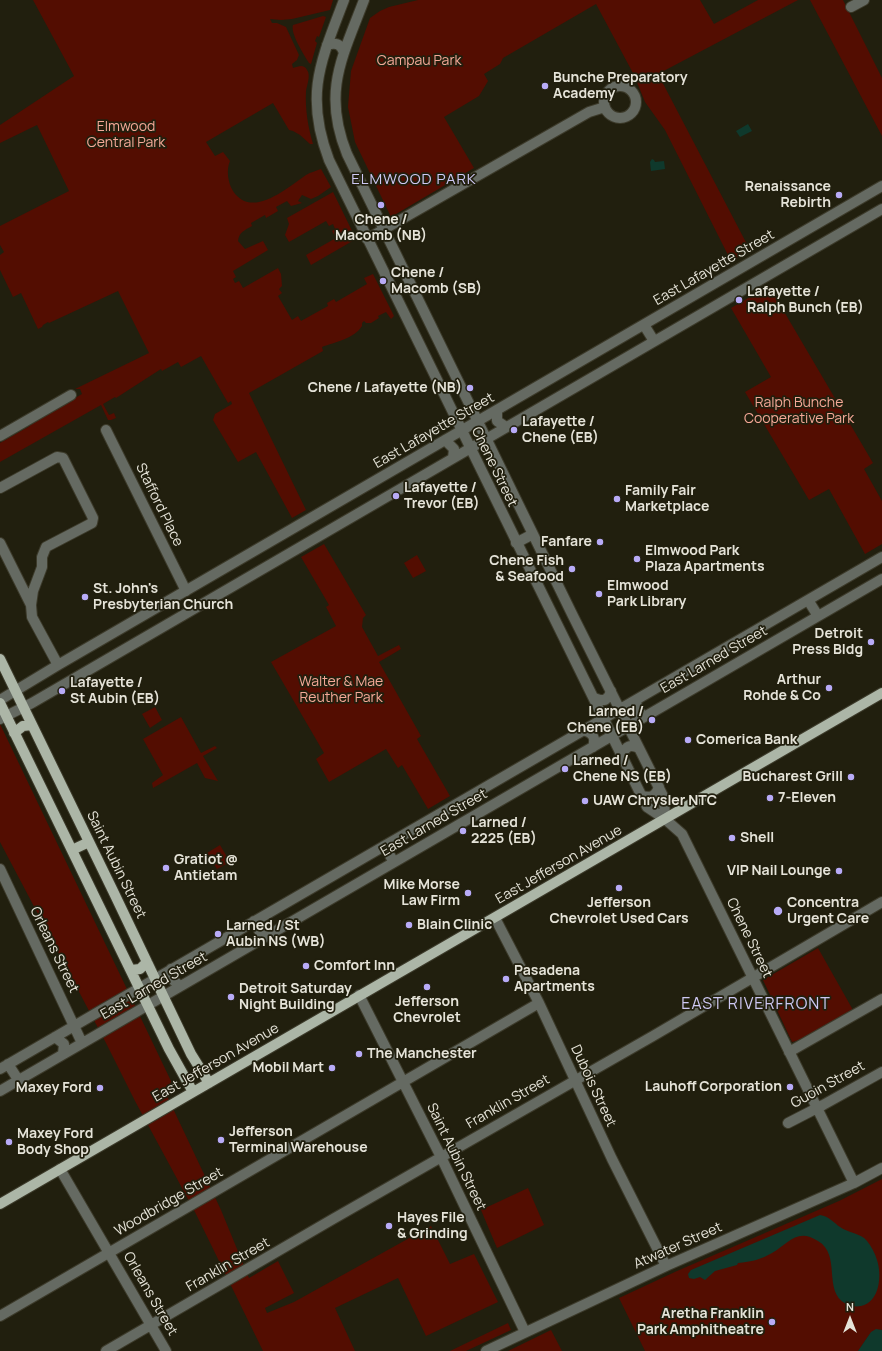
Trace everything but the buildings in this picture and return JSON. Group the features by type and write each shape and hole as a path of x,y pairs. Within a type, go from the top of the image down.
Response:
{"main road":[{"name":"Saint Aubin Street","path":"0,659 3,676 16,691 163,996 194,1058 209,1083"},
{"name":"East Jefferson Avenue","path":"0,1204 882,693"},
{"path":"0,702 3,718 14,733 139,988 193,1092"},
{"path":"14,733 23,726 32,725"},
{"path":"72,850 89,842"},
{"path":"131,970 140,969 147,962"},
{"path":"156,1021 163,1015 172,1014"},
{"path":"180,1067 188,1065 194,1058"}],"street":[{"name":"Chene Street","path":"344,0 326,44 316,89 316,111 328,160 641,796 648,809 665,819 682,834 854,1184"},
{"name":"Chene Street","path":"364,0 338,71 336,91 338,128 347,154 573,616 664,798 665,819"},
{"path":"851,7 864,0"},
{"path":"326,44 338,44 342,47 344,53"},
{"path":"367,239 589,112 605,107"},
{"name":"East Lafayette Street","path":"0,702 58,665 882,186"},
{"path":"3,718 882,209"},
{"path":"644,325 654,341"},
{"path":"0,436 71,395"},
{"path":"451,410 462,410 469,403"},
{"path":"496,410 497,421 506,427"},
{"name":"Stafford Place","path":"106,430 186,591"},
{"path":"445,440 454,449 452,458"},
{"path":"0,488 57,457 60,457 63,458 93,518 92,523 46,548 42,557 42,567 33,591 31,606 32,618 58,665"},
{"path":"479,467 482,460 486,458 496,458"},
{"path":"290,531 300,547"},
{"path":"516,543 533,534"},
{"path":"0,543 31,606"},
{"name":"East Larned Street","path":"4,1066 882,557"},
{"name":"East Larned Street","path":"0,1092 882,579"},
{"path":"808,600 818,616"},
{"path":"556,625 573,616"},
{"path":"110,635 120,651"},
{"path":"31,682 33,690 43,695"},
{"path":"594,698 605,700 611,691"},
{"path":"636,700 637,709 644,717"},
{"path":"584,730 593,736 595,741 593,747"},
{"path":"622,755 628,746 633,745 639,748"},
{"path":"641,796 648,798 653,797 659,788"},
{"path":"384,846 394,862"},
{"name":"Orleans Street","path":"0,869 82,1043"},
{"name":"Franklin Street","path":"106,1351 441,1156 653,1036 882,902"},
{"name":"Dubois Street","path":"495,918 575,1079 612,1159 666,1266"},
{"path":"254,921 263,938"},
{"path":"171,969 173,980 180,986"},
{"name":"Saint Aubin Street","path":"359,996 441,1156 525,1332"},
{"path":"789,1052 882,999"},
{"name":"Woodbridge Street","path":"0,1316 538,1003"},
{"path":"55,1037 64,1044 63,1054"},
{"path":"4,1066 18,1081"},
{"name":"Guoin Street","path":"788,1123 817,1109 882,1072"},
{"name":"Atwater Street","path":"486,1351 666,1266 854,1184 882,1168"},
{"name":"Orleans Street","path":"60,1169 166,1351"}],"green space":[{"name":"Elmwood Central Park","path":"33,0 333,0 330,10 292,19 270,19 272,23 277,23 286,27 299,55 297,60 292,64 293,68 303,66 308,72 309,77 306,91 306,104 308,125 313,144 310,144 300,135 289,130 273,103 206,142 215,156 223,152 230,161 228,172 231,188 241,199 250,202 260,202 280,193 306,175 321,169 331,187 311,199 302,195 298,201 302,203 291,206 287,201 276,207 278,211 266,218 265,215 251,223 252,226 241,233 238,241 245,249 263,241 268,250 233,271 236,277 233,279 235,283 239,281 243,288 278,268 281,274 282,286 279,289 282,293 278,296 292,320 298,316 301,321 328,306 327,303 334,299 336,302 367,284 364,278 373,274 394,316 391,319 386,312 378,316 379,318 371,323 366,323 364,321 359,330 354,334 344,340 322,347 323,351 249,393 306,510 292,518 256,452 238,462 213,420 215,414 232,404 231,401 228,403 201,356 181,367 178,362 162,371 161,369 116,398 115,397 103,404 109,415 114,413 116,418 108,420 101,405 0,462 0,443 82,394 80,389 75,389 149,353 118,291 49,323 48,322 38,329 21,293 13,297 0,270 0,255 4,252 0,245 0,226 69,191 37,125 0,143 0,125 74,76"},
{"name":"Campau Park","path":"418,0 700,0 714,24 758,0 798,0 658,74 750,250 731,261 665,130 645,102 634,75 596,4 503,58 500,64 484,74 488,81 479,96 444,117 474,168 391,217 355,142 348,107 351,71 370,18 389,7"},
{"path":"810,0 843,0 882,78 882,136"},
{"path":"323,16 326,17 319,37 317,36 315,41 317,43 311,64 295,38 293,25"},
{"path":"333,192 356,239 311,265 306,255 336,238 332,231 335,229 333,224 329,226 326,221 289,242 285,235 289,224 287,218"},
{"name":"Ralph Bunche Cooperative Park","path":"769,286 873,463 864,469 882,501 882,544 865,554 829,489 809,500 745,392 771,377 731,308"},
{"name":"Walter & Mae Reuther Park","path":"324,544 366,615 363,618 362,627 378,656 399,645 401,649 379,662 421,736 417,739 450,796 428,809 402,765 398,768 386,749 329,782 316,759 324,753 271,662 336,626 326,607 329,605 301,557"},
{"path":"417,555 426,571 413,578 404,563"},
{"path":"155,707 162,720 150,728 142,714"},
{"path":"181,717 201,753 215,746 217,748 203,756 218,781 205,778 197,763 153,788 152,783 163,775 143,739"},
{"path":"0,724 171,1081 168,1098 221,1210 249,1278 278,1261 294,1293 265,1308 267,1313 294,1302 431,1226 450,1264 474,1254 498,1302 426,1336 398,1278 335,1308 355,1351 263,1351 195,1212 135,1101 0,842"},
{"path":"220,845 230,862 217,869 207,853"},
{"path":"818,948 853,1010 800,1040 792,1042 763,980"},
{"path":"882,1179 882,1330 871,1333 858,1351 645,1351 619,1298 677,1271 839,1201"},
{"path":"528,1188 544,1225 497,1248 481,1210"},
{"path":"508,1323 511,1330 466,1351 450,1351"},
{"path":"551,1330 562,1351 508,1351"}],"shaded area":[{"path":"748,124 752,131 740,137 736,131"},
{"path":"652,159 655,162 664,161 665,169 651,171 650,162"},
{"path":"820,1215 829,1218 843,1229 861,1236 867,1241 873,1250 879,1266 878,1287 876,1294 872,1299 861,1306 846,1304 839,1298 835,1291 829,1255 825,1247 811,1237 798,1236 793,1238 764,1257 738,1263 737,1265 715,1271 705,1280 700,1277 694,1279 689,1278 688,1274 691,1270"},
{"path":"876,1329 882,1330 882,1351 858,1351 871,1332"}],"place":[{"name":"Bunche Preparatory Academy","path":"545,86"},
{"name":"Renaissance Rebirth","path":"839,195"},
{"name":"Chene / Macomb (NB)","path":"381,205"},
{"name":"Chene / Macomb (SB)","path":"383,281"},
{"name":"Lafayette / Ralph Bunch (EB)","path":"739,300"},
{"name":"Chene / Lafayette (NB)","path":"470,388"},
{"name":"Lafayette / Chene (EB)","path":"514,430"},
{"name":"Lafayette / Trevor (EB)","path":"396,496"},
{"name":"Family Fair Marketplace","path":"617,499"},
{"name":"Fanfare","path":"600,542"},
{"name":"Elmwood Park Plaza Apartments","path":"637,559"},
{"name":"Chene Fish & Seafood","path":"572,569"},
{"name":"Elmwood Park Library","path":"599,594"},
{"name":"St. John's Presbyterian Church","path":"85,597"},
{"name":"Detroit Press Bldg","path":"871,642"},
{"name":"Arthur Rohde & Co","path":"829,688"},
{"name":"Lafayette / St Aubin (EB)","path":"62,691"},
{"name":"Larned / Chene (EB)","path":"652,720"},
{"name":"Comerica Bank","path":"688,740"},
{"name":"Larned / Chene NS (EB)","path":"565,769"},
{"name":"Bucharest Grill","path":"851,777"},
{"name":"7-Eleven","path":"770,798"},
{"name":"UAW Chrysler NTC","path":"585,801"},
{"name":"Larned / 2225 (EB)","path":"463,831"},
{"name":"Shell","path":"732,838"},
{"name":"Gratiot @ Antietam","path":"166,868"},
{"name":"VIP Nail Lounge","path":"839,871"},
{"name":"Jefferson Chevrolet Used Cars","path":"619,888"},
{"name":"Mike Morse Law Firm","path":"468,893"},
{"name":"Concentra Urgent Care","path":"778,911"},
{"name":"Blain Clinic","path":"409,925"},
{"name":"Larned / St Aubin NS (WB)","path":"218,934"},
{"name":"Comfort Inn","path":"306,966"},
{"name":"Pasadena Apartments","path":"506,979"},
{"name":"Jefferson Chevrolet","path":"427,987"},
{"name":"Detroit Saturday Night Building","path":"231,997"},
{"name":"The Manchester","path":"359,1054"},
{"name":"Mobil Mart","path":"332,1068"},
{"name":"Lauhoff Corporation","path":"790,1087"},
{"name":"Maxey Ford","path":"100,1088"},
{"name":"Jefferson Terminal Warehouse","path":"221,1140"},
{"name":"Maxey Ford Body Shop","path":"9,1142"},
{"name":"Hayes File & Grinding","path":"389,1226"},
{"name":"Aretha Franklin Park Amphitheatre","path":"772,1322"}],"district":[{"name":"ELMWOOD PARK","path":"414,180"},
{"name":"EAST RIVERFRONT","path":"756,1005"}]}
